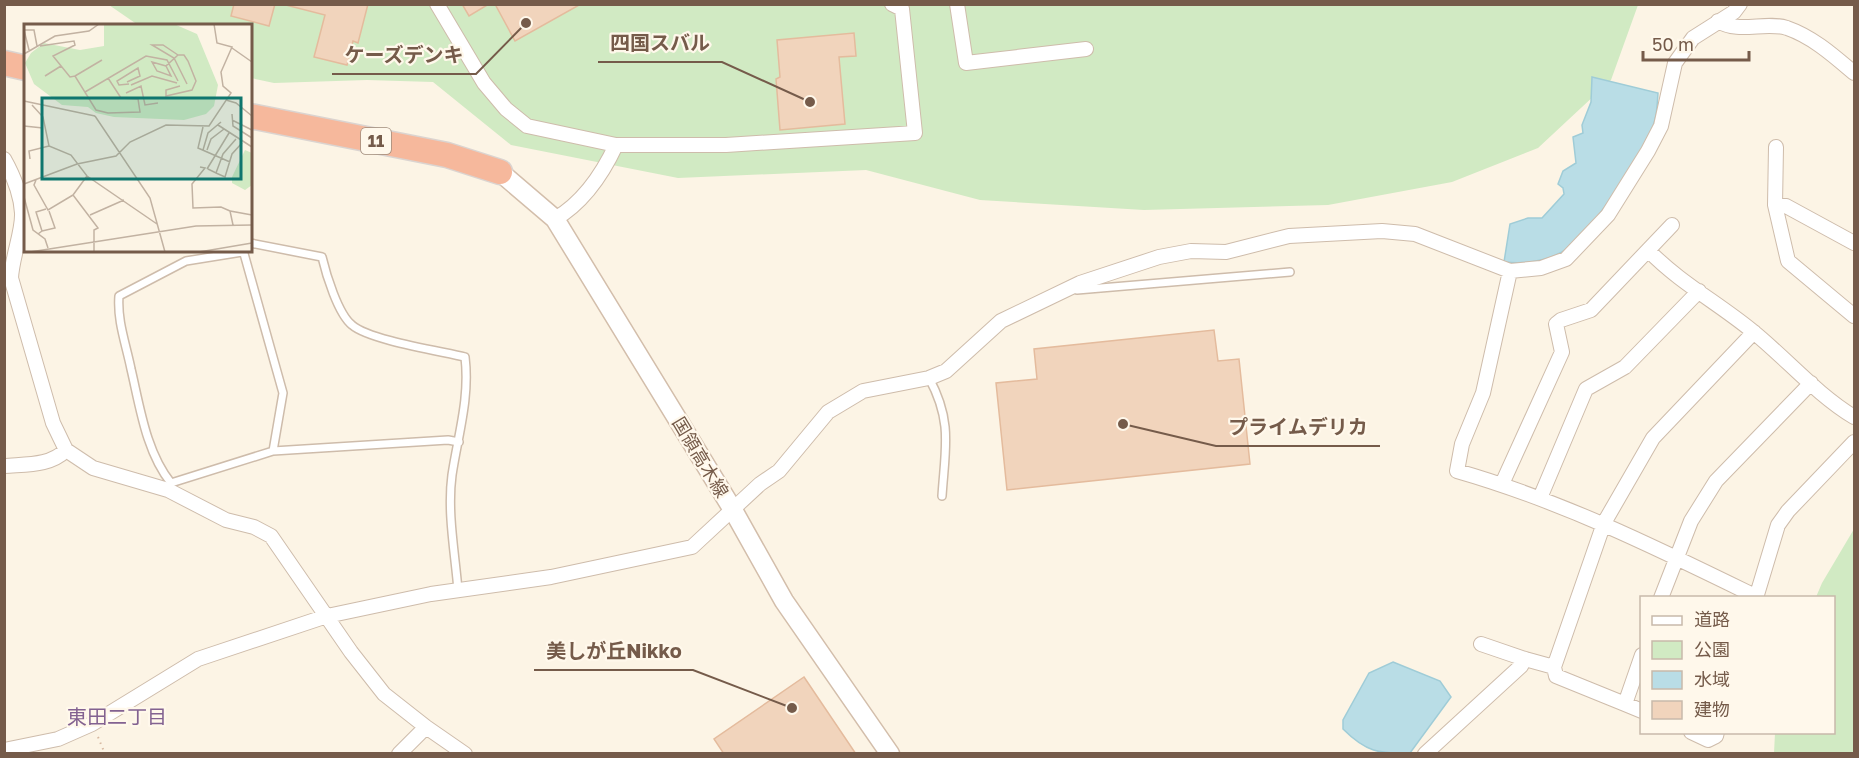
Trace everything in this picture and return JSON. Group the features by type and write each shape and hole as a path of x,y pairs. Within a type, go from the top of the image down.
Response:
{"highway":[{"path":"4,63 24,68"},
{"name":"11","path":"252,116 447,154 500,172"}],"main road":[{"name":"国領高木線","path":"500,172 555,219 733,510 784,601 890,753"}],"street":[{"path":"437,4 483,83 506,110 527,126 616,145 726,145 915,133 902,9 892,4"},
{"path":"957,4 966,63 1086,49"},
{"path":"4,750 58,739 92,724 198,659 327,616 458,590 551,577 692,547 760,484 779,471 828,412 863,391 929,378 946,371 1001,321 1062,291 1159,256 1191,251 1226,252 1289,236 1348,235 1382,231 1414,234 1510,271 1541,268 1566,259 1608,214 1648,152 1661,126 1675,63 1693,38 1734,12 1740,4"},
{"path":"1718,21 1728,27 1786,28 1819,45 1854,73"},
{"path":"555,219 572,209 603,173 616,145"},
{"path":"1776,147 1775,205 1788,261 1854,316"},
{"path":"4,159 14,178 22,214 8,278 53,423 66,450 93,468 169,486 226,520 254,527 271,536 384,693 426,727 465,753"},
{"path":"1775,205 1786,206 1854,243"},
{"path":"1502,484 1562,352 1556,324 1561,320 1591,310 1672,225"},
{"path":"1649,251 1665,267 1754,332 1811,383 1854,415"},
{"path":"1510,271 1483,393 1462,444 1457,471 1502,484 1604,523 1754,596"},
{"path":"1540,498 1586,389 1625,367 1699,291"},
{"path":"1640,711 1556,676 1554,667 1604,523 1653,438 1754,332"},
{"path":"1661,596 1691,521 1716,481 1811,383"},
{"path":"1756,596 1778,525 1854,442"},
{"path":"4,466 46,462 58,458 66,450"},
{"path":"1481,644 1554,667"},
{"path":"1625,704 1640,658"},
{"path":"1425,753 1526,659"},
{"path":"399,753 426,727"},
{"path":"1695,734 1708,740 1716,734"}],"lane":[{"path":"252,243 322,256 339,305 351,324 366,333 465,357 467,375 452,476 451,504 458,590"},
{"path":"236,252 186,261 119,296 117,314 140,413 169,486 273,451 336,445 459,441"},
{"path":"242,252 283,393 273,451"},
{"path":"1062,291 1290,272"},
{"path":"929,378 940,398 946,422 942,496"}],"path":[{"path":"92,724 105,753"}],"green space":[{"path":"109,5 1638,5 1611,80 1538,148 1452,182 1328,205 1144,210 980,200 866,170 678,178 511,145 433,82 367,80 274,83 252,78 252,24 137,24"},
{"path":"1854,529 1854,753 1774,753 1775,734 1835,734 1835,596 1816,596"}],"water":[{"path":"1592,77 1658,93 1655,118 1650,133 1611,198 1586,231 1573,243 1562,252 1541,260 1519,263 1504,262 1510,224 1528,218 1542,218 1564,194 1563,188 1558,184 1563,171 1576,163 1573,137 1583,133 1582,125 1591,102"},
{"path":"1393,662 1440,681 1451,697 1410,753 1374,750 1359,743 1343,729 1343,720 1369,673"}],"building":[{"path":"234,4 275,4 269,26 231,16"},
{"path":"282,4 368,4 358,43 353,41 347,65 314,57 325,15"},
{"path":"462,4 489,4 469,16"},
{"path":"495,4 581,4 515,41"},
{"path":"854,33 856,56 839,57 845,124 780,130 776,79 780,77 777,40"},
{"path":"1214,330 1218,361 1239,359 1250,464 1007,490 996,383 1037,379 1034,349"},
{"path":"804,677 856,754 724,754 714,739"}],"place":[{"name":"ケーズデンキ","path":"526,23"},
{"name":"四国スバル","path":"810,102"},
{"name":"プライムデリカ","path":"1123,424"},
{"name":"美しが丘Nikko","path":"792,708"}],"district":[{"name":"東田二丁目","path":"117,716"}]}
